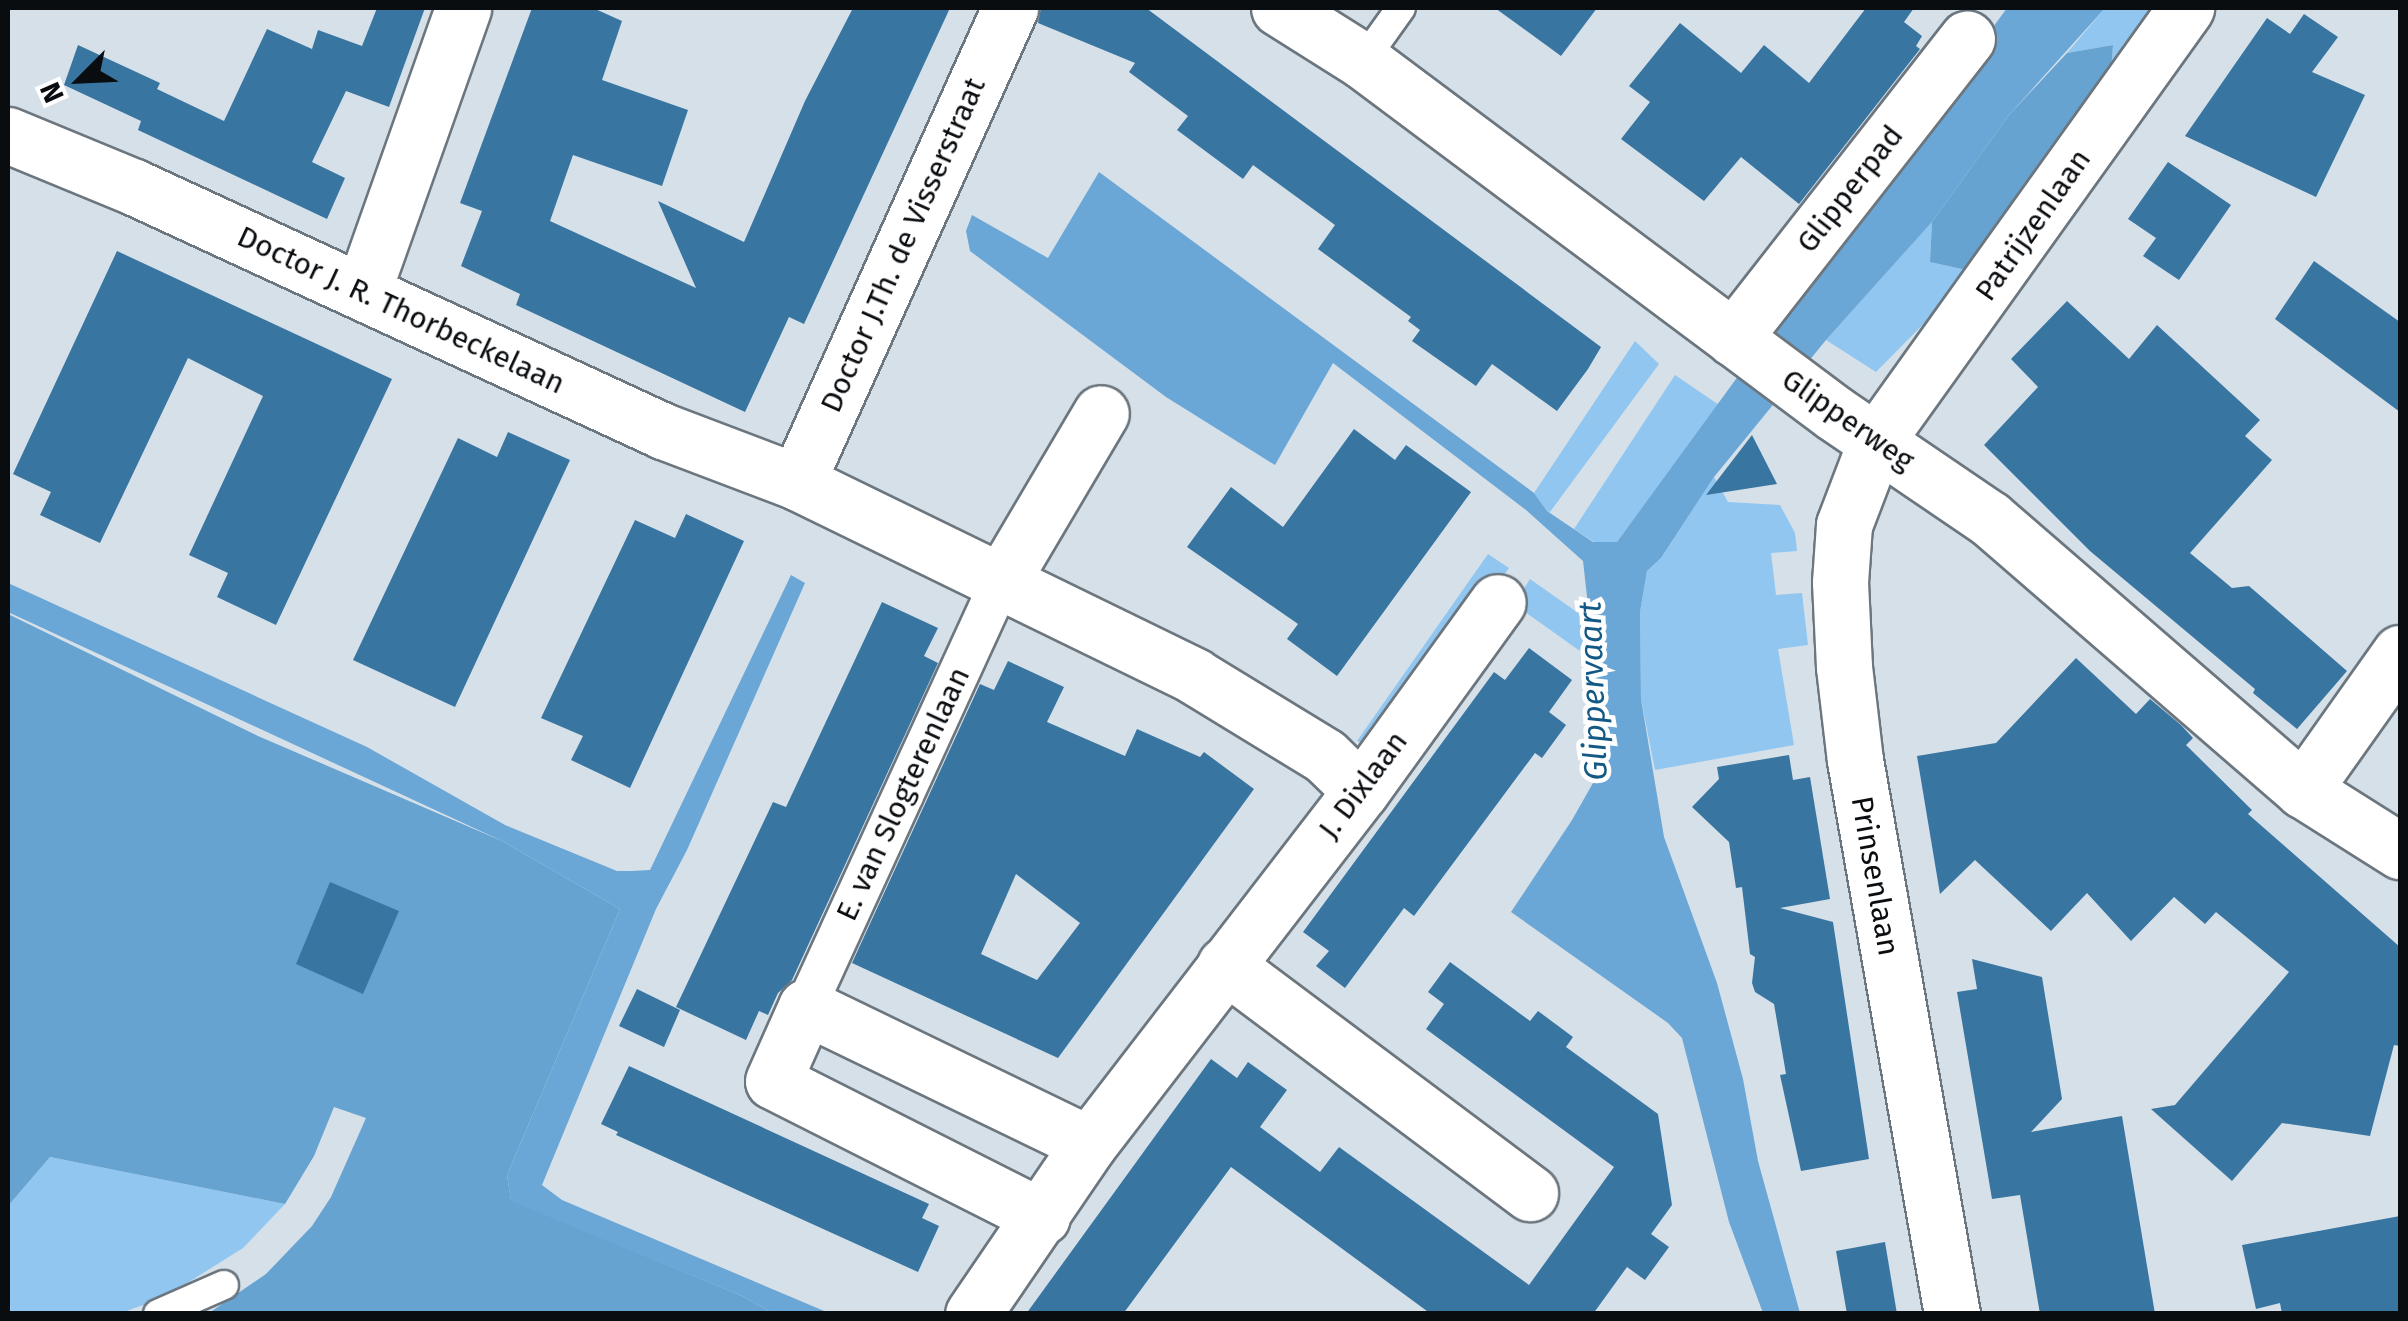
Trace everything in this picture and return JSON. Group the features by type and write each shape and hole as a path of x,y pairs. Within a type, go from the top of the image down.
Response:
{"street":[{"path":"363,291 463,8"},
{"name":"Doctor J.Th. de Visserstraat","path":"797,482 1010,8"},
{"name":"Glipperweg","path":"1279,8 1364,61 1803,391 1990,518 2302,790 2400,851"},
{"name":"Patrijzenlaan","path":"1876,441 2186,8"},
{"name":"Glipperpad","path":"1733,338 1966,39"},
{"name":"Doctor J. R. Thorbeckelaan","path":"8,134 363,291 663,431 797,482"},
{"name":"E. van Slogterenlaan","path":"1042,1216 773,1081 1001,582 1101,412"},
{"name":"Prinsenlaan","path":"1876,441 1844,525 1840,582 1844,667 1855,760 1952,1314"},
{"path":"797,482 1194,676 1325,756 1361,790"},
{"name":"J. Dixlaan","path":"973,1314 1089,1144 1361,790 1498,602"},
{"path":"2302,790 2400,652"},
{"path":"1224,965 1530,1193"},
{"path":"806,1007 1089,1144"}],"lane":[{"path":"1364,61 1401,8"},
{"path":"158,1314 224,1286"}],"shaded area":[{"path":"2007,8 2105,8 2009,115 1932,222 1826,340 1714,477 1661,558 1647,571 1640,612 1641,699 1664,837 1717,983 1743,1079 1758,1161 1800,1313 1763,1313 1729,1222 1682,1038 1668,1023 1511,912 1572,820 1597,776 1604,749 1583,561 1526,510 1333,363 1275,465 1166,397 970,251 966,231 972,215 1048,258 1099,172 1534,493 1547,511 1593,542 1617,542"},
{"path":"2105,8 2163,8 2110,85 2113,45 2067,53"},
{"path":"2113,45 2110,85 1975,272 1930,262 1932,222 2009,115 2067,53"},
{"path":"1932,222 1930,262 1975,272 1876,372 1826,340"},
{"path":"1635,341 1659,364 1547,511 1534,493"},
{"path":"1675,375 1719,405 1617,542 1594,542 1574,529"},
{"path":"1714,477 1728,502 1780,505 1795,533 1797,551 1771,553 1776,595 1802,593 1808,645 1778,649 1794,745 1655,770 1641,699 1640,612 1647,571 1661,558"},
{"path":"1488,554 1509,568 1493,591 1377,749 1357,741"},
{"path":"791,575 805,583 687,850 656,909 542,1185 562,1200 829,1313 772,1313 742,1296 511,1201 507,1175 620,909 502,841 8,612 8,583 367,747 505,825 617,871 631,871 650,870"},
{"path":"1530,579 1591,622 1594,661 1514,604"},
{"path":"8,614 258,736 502,841 620,909 507,1175 511,1200 742,1296 772,1313 212,1311 266,1274 312,1226 331,1197 366,1118 334,1107 314,1156 285,1204 50,1157 8,1206"},
{"path":"50,1157 285,1204 243,1248 165,1297 121,1313 12,1314 8,1310 8,1206"}],"building":[{"path":"377,8 425,8 389,107 346,91 312,162 345,178 327,219 138,130 141,121 64,85 78,45 160,83 157,89 224,121 267,29 312,49 318,30 362,46"},
{"path":"532,8 593,8 622,21 602,80 688,110 662,186 573,155 550,221 696,288 658,201 744,242 805,101 853,8 950,8 804,324 789,317 745,412 516,305 520,294 461,266 482,211 460,203"},
{"path":"1041,8 1146,8 1601,347 1588,369 1557,411 1492,364 1476,386 1412,341 1420,330 1408,321 1411,317 1318,249 1335,225 1253,165 1243,179 1177,130 1188,116 1129,72 1135,63 1038,23"},
{"path":"1495,8 1597,8 1561,56"},
{"path":"1866,8 1914,8 1904,22 1922,36 1916,46 1920,49 1799,204 1741,157 1704,201 1621,139 1650,102 1629,86 1680,23 1741,73 1764,45 1809,83"},
{"path":"2304,14 2338,37 2312,72 2365,95 2316,197 2185,136 2267,18 2290,34"},
{"path":"2168,162 2231,205 2179,280 2143,256 2156,238 2128,219"},
{"path":"117,251 392,379 276,625 217,597 228,573 189,555 263,396 188,358 100,543 40,515 51,492 13,474"},
{"path":"2314,261 2400,322 2400,412 2275,319"},
{"path":"2067,301 2129,359 2157,325 2260,420 2245,436 2272,460 2190,553 2232,588 2249,586 2347,671 2297,729 2090,551 1984,445 2038,387 2011,359"},
{"path":"1354,429 1395,460 1406,445 1471,492 1337,676 1287,639 1298,624 1187,547 1231,487 1283,527"},
{"path":"508,432 570,460 455,707 353,660 458,438 497,457"},
{"path":"1752,435 1777,484 1706,495"},
{"path":"686,514 744,541 630,788 571,760 583,736 541,718 635,520 675,538"},
{"path":"882,602 938,628 924,656 938,663 792,980 778,993 768,1015 759,1011 746,1040 676,1007 773,802 786,807"},
{"path":"1529,648 1572,680 1549,712 1566,725 1542,758 1535,753 1414,916 1404,908 1345,988 1316,966 1329,951 1303,932 1494,672 1505,680"},
{"path":"2076,658 2136,714 2150,699 2181,725 2193,738 2186,745 2252,810 2248,814 2400,947 2400,1046 2394,1045 2370,1136 2282,1123 2232,1181 2151,1109 2175,1105 2289,972 2216,912 2205,924 2174,897 2131,941 2087,893 2051,931 1975,860 1940,894 1917,756 1996,743"},
{"path":"1008,661 1064,687 1047,722 1125,756 1137,729 1200,757 1204,752 1254,789 1058,1058 852,963 980,684 994,690","holes":["1016,874 1080,923 1037,980 981,954"]},
{"path":"1789,755 1793,780 1810,777 1830,899 1780,908 1833,922 1869,1159 1801,1171 1780,1075 1786,1074 1774,1004 1755,992 1752,983 1755,957 1750,954 1742,887 1736,888 1729,842 1692,807 1719,779 1717,767"},
{"path":"330,882 399,911 363,994 296,964"},
{"path":"1972,959 2042,977 2062,1099 2031,1132 2122,1116 2155,1314 2040,1314 2020,1195 1992,1199 1957,992 1977,989"},
{"path":"1450,962 1530,1021 1538,1011 1573,1037 1566,1047 1658,1114 1672,1205 1651,1234 1669,1247 1645,1280 1627,1267 1593,1314 1431,1314 1231,1167 1123,1314 1026,1314 1211,1059 1237,1078 1248,1062 1287,1090 1260,1127 1320,1172 1339,1147 1529,1285 1614,1167 1426,1029 1444,1004 1428,992"},
{"path":"637,989 680,1010 664,1047 619,1026"},
{"path":"629,1066 929,1204 922,1218 939,1226 918,1272 616,1135 618,1132 601,1124"},
{"path":"2400,1216 2400,1314 2282,1314 2280,1303 2256,1309 2242,1245"},
{"path":"1885,1242 1897,1314 1847,1314 1836,1251"}],"water label":[{"name":"Glippervaart","path":"1593,691"}]}
